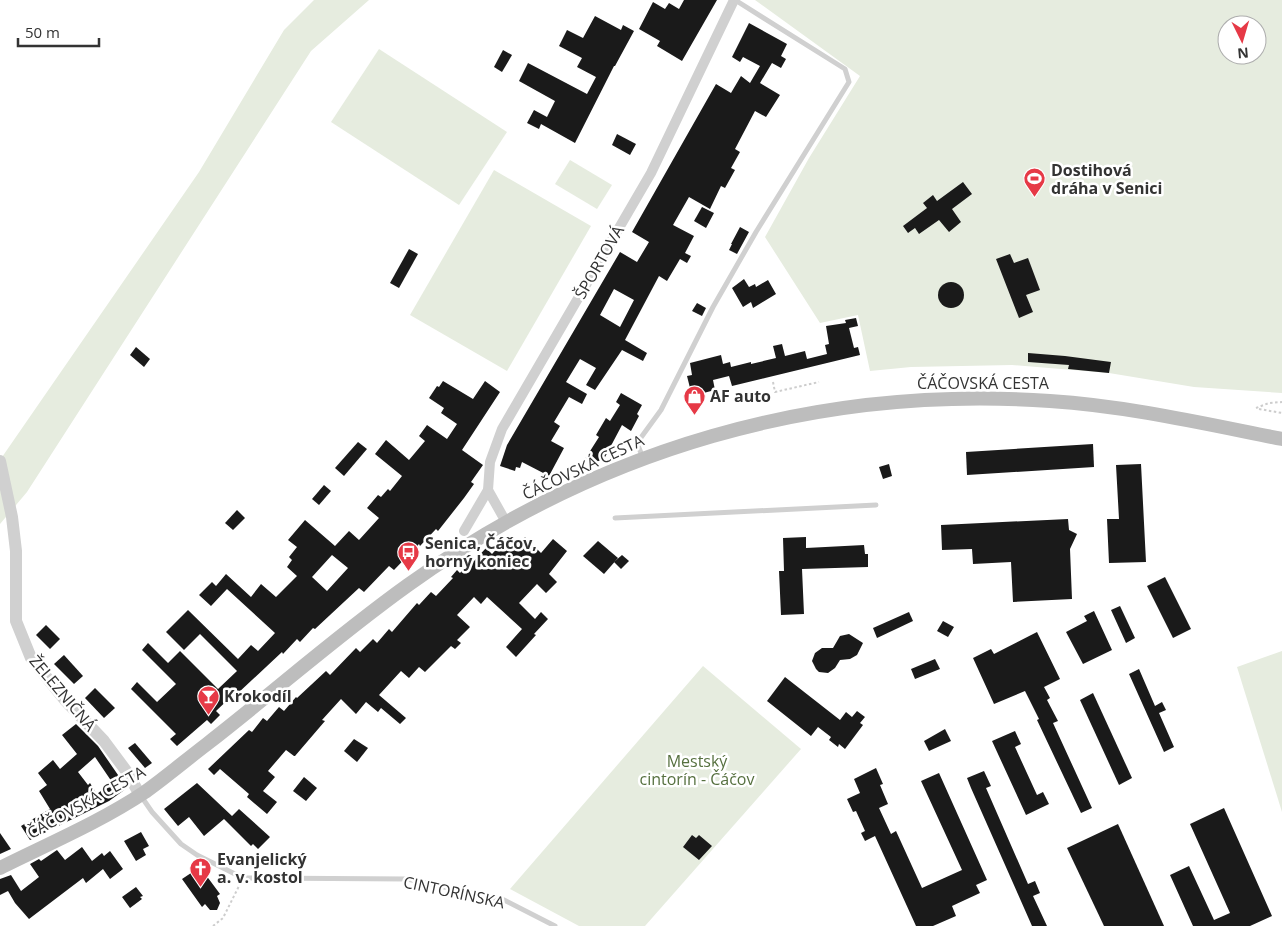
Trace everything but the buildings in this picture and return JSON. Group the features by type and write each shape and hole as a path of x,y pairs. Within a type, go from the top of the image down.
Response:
{"main road":[{"name":"ČÁČOVSKÁ CESTA","path":"0,868 92,822 140,795 232,725 405,587 442,562 506,522 642,458 720,433 771,421 859,405 926,399 1011,399 1084,404 1282,439"}],"street":[{"name":"ŠPORTOVÁ","path":"488,490 490,462 502,429 651,173 734,0"},
{"name":"ŽELEZNIČNÁ","path":"0,461 12,517 16,551 16,621 31,658 65,700 104,742 127,772 140,795"},
{"path":"488,490 506,522"},
{"path":"464,531 488,490"}],"lane":[{"path":"642,458 637,443 661,410 714,307 756,232 849,82 845,69 734,0"},
{"path":"615,518 876,504"},
{"name":"CINTORÍNSKA","path":"140,795 152,812 181,844 197,855 243,878 407,879 504,900 555,926"}],"path":[{"path":"772,382 775,392 819,382"},
{"path":"1282,402 1270,403 1256,408 1282,412"},
{"path":"213,926 222,918 243,878"}],"green space":[{"path":"314,0 369,0 311,51 27,492 0,524 0,460 199,172 284,30"},
{"name":"Dostihová dráha v Senici","path":"755,0 1282,0 1282,393 1194,387 1109,373 1012,365 911,367 870,371 858,315 820,323 765,237 809,158 860,76"},
{"path":"379,49 507,132 459,205 331,122"},
{"path":"570,160 612,185 597,209 555,184"},
{"path":"494,170 591,226 507,371 410,315"},
{"path":"1282,651 1282,812 1237,667"},
{"name":"Mestský cintorín - Čáčov","path":"703,666 801,749 645,926 579,926 510,889"}],"place":[{"name":"Dostihová dráha v Senici","path":"1035,198"},
{"name":"AF auto","path":"694,415"},
{"name":"Senica, Čáčov, horný koniec","path":"409,571"},
{"name":"Krokodíl","path":"208,715"},
{"name":"Evanjelický a. v. kostol","path":"201,887"}]}
